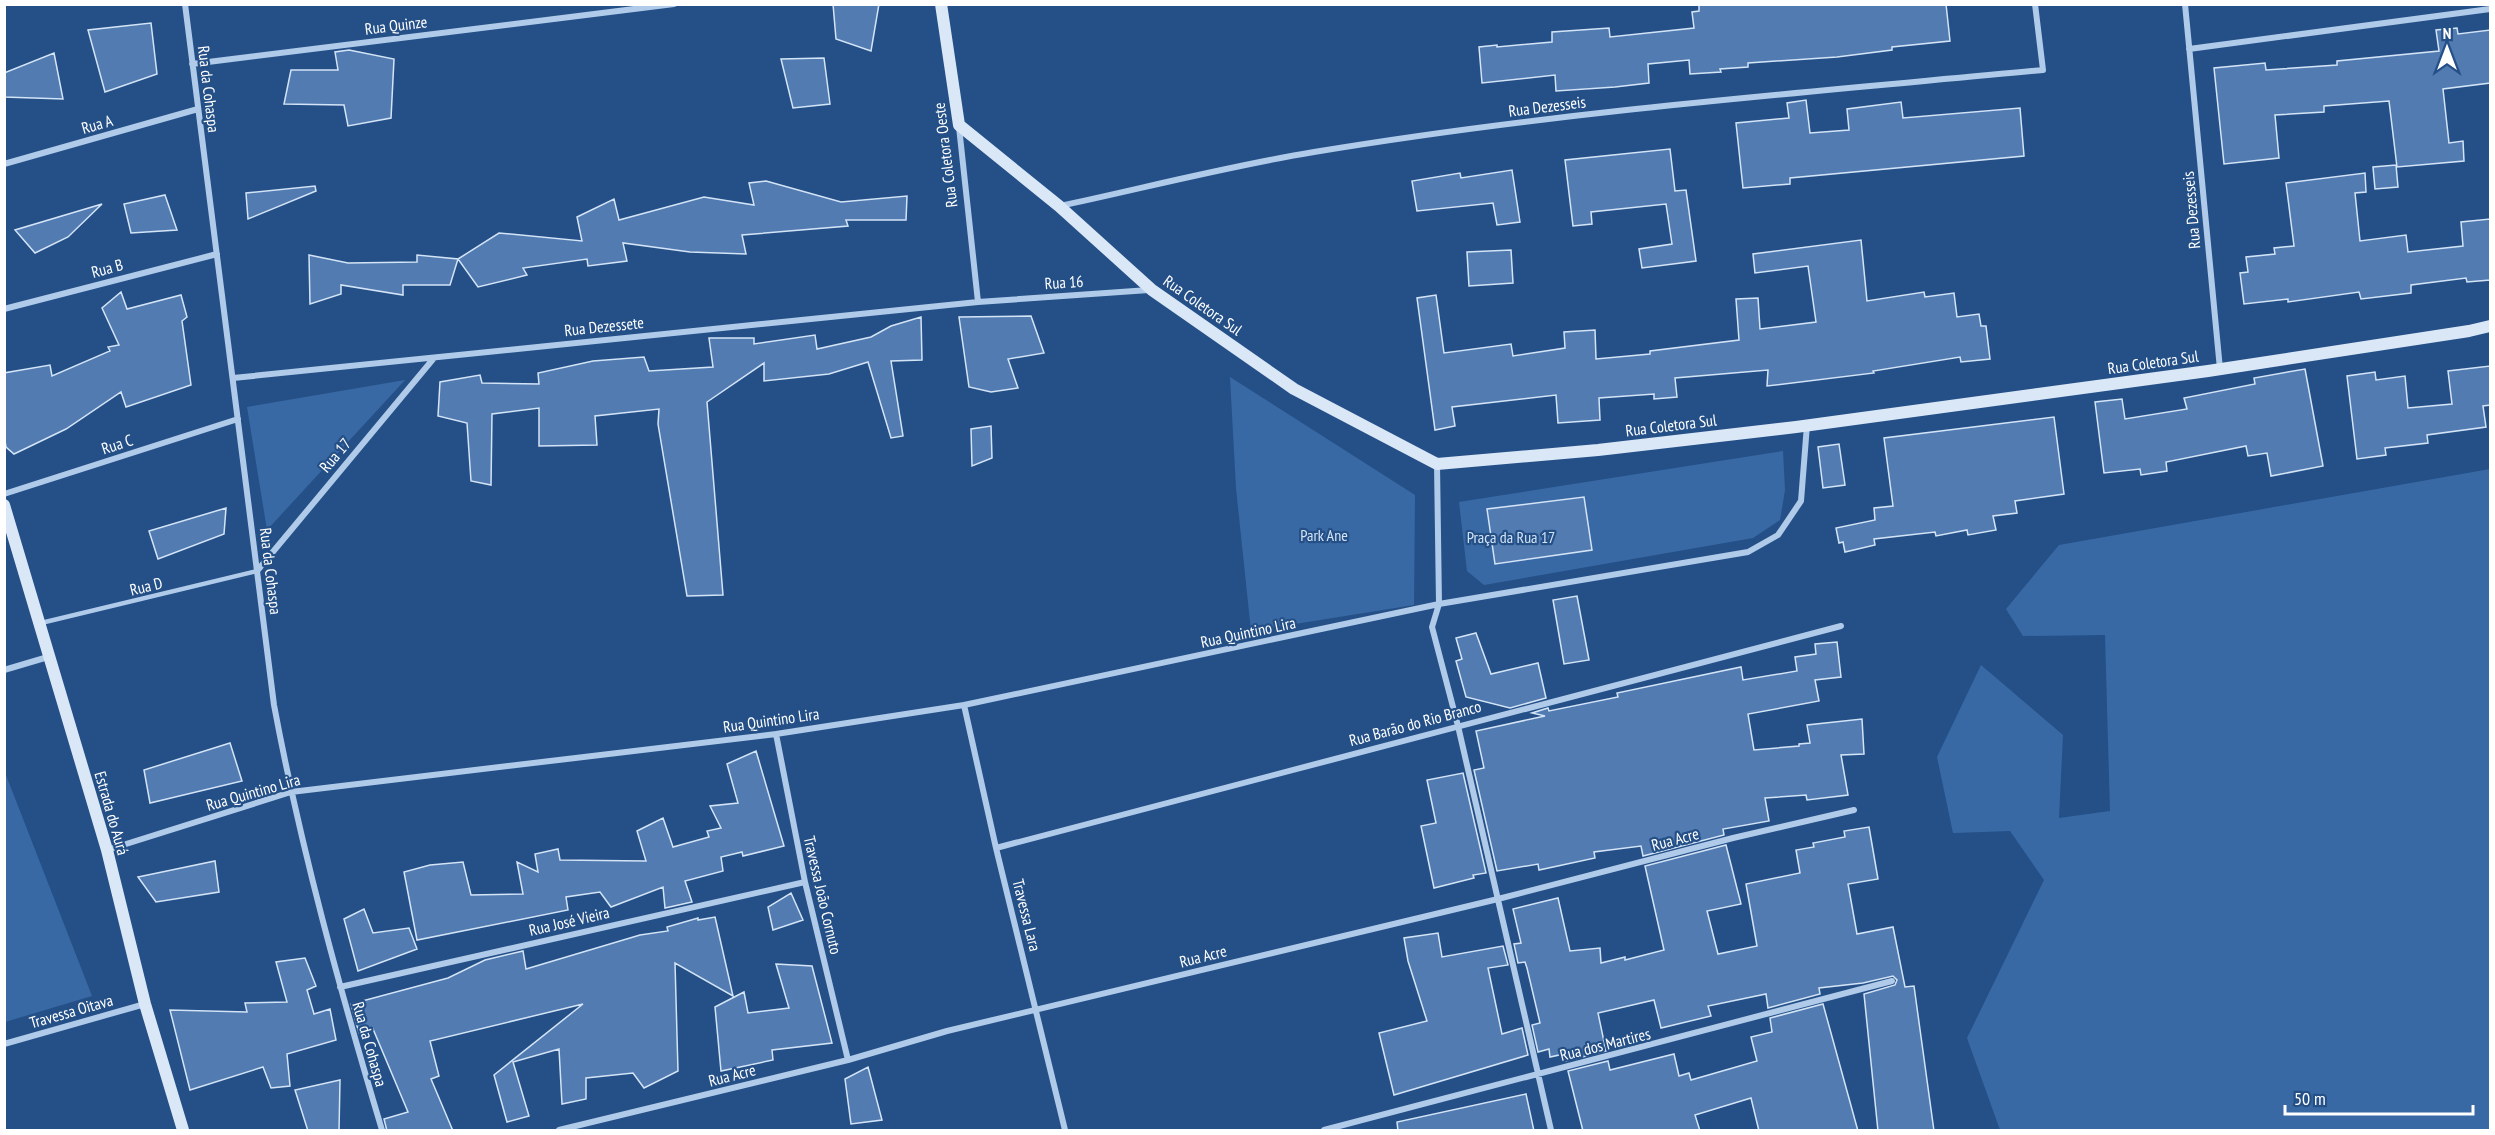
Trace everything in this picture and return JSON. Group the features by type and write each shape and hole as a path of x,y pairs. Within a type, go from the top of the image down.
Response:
{"street":[{"name":"Rua da Cohaspa","path":"185,4 274,705 291,792 340,987 382,1131"},
{"name":"Rua Quinze","path":"192,64 674,4"},
{"name":"Rua Coletora Oeste","path":"941,4 959,125 978,302"},
{"name":"Rua Dezesseis","path":"1059,206 1312,152 1461,131 1664,105 2043,70 2035,4"},
{"name":"Rua Dezesseis","path":"2185,4 2220,369"},
{"path":"2189,49 2490,9"},
{"name":"Rua A","path":"4,164 198,109"},
{"name":"Rua Coletora Sul","path":"959,125 1059,206 1152,290 1294,389 1437,464 1598,450 1807,425 2220,369 2490,326"},
{"name":"Rua B","path":"4,309 216,254"},
{"name":"Rua 16","path":"978,302 1152,290"},
{"name":"Rua Dezessete","path":"233,378 978,302"},
{"name":"Rua 17","path":"257,571 435,357"},
{"name":"Rua C","path":"4,494 238,419"},
{"name":"Rua Quintino Lira","path":"107,850 291,792 776,734 964,705 1439,604 1748,552 1778,535 1801,501 1807,425"},
{"path":"1437,464 1439,604 1431,627 1458,726 1551,1131"},
{"name":"Estrada do Aurá","path":"4,505 107,850 145,1004 183,1131"},
{"name":"Rua Barão do Rio Branco","path":"996,848 1841,626"},
{"path":"4,670 48,657"},
{"name":"Travessa Lara","path":"964,705 996,848 1038,1010 1065,1131"},
{"name":"Travessa João Cornuto","path":"776,734 805,882 848,1060"},
{"name":"Rua Acre","path":"559,1131 848,1060 947,1031 1498,899 1734,838 1854,810"},
{"name":"Rua José Vieira","path":"340,987 805,882"},
{"name":"Rua dos Martires","path":"1323,1131 1892,981"},
{"name":"Travessa Oitava","path":"4,1044 145,1004"}],"lane":[{"name":"Rua D","path":"41,624 257,571"}],"green space":[{"name":"Park Ane","path":"1230,377 1415,495 1414,605 1251,631 1236,488"},
{"path":"405,380 267,530 247,407"},
{"name":"Praça da Rua 17","path":"1783,451 1785,490 1780,520 1753,538 1484,585 1467,571 1459,502"},
{"path":"2490,469 2490,1130 2000,1130 1967,1038 2044,880 2010,831 1953,833 1937,757 1981,665 2063,735 2059,818 2110,811 2105,635 2023,636 2006,609 2059,545"},
{"path":"4,770 92,996 5,1022 4,1022"}],"building":[{"path":"833,4 879,4 871,51 836,39"},
{"path":"1699,4 1946,4 1950,41 1892,47 1892,50 1837,57 1748,63 1748,67 1720,69 1721,72 1690,74 1689,60 1648,64 1649,83 1615,87 1556,91 1555,75 1482,83 1479,47 1552,42 1552,32 1609,28 1610,37 1694,28 1692,12 1699,11"},
{"path":"151,23 157,74 105,92 88,30"},
{"path":"2457,28 2458,34 2490,30 2490,83 2443,89 2449,143 2463,141 2464,161 2397,167 2389,101 2324,106 2324,112 2275,115 2279,158 2224,164 2214,68 2265,63 2266,70 2337,65 2337,61 2439,51 2436,30"},
{"path":"349,50 394,59 391,118 348,126 344,105 284,104 291,70 338,70 335,52"},
{"path":"54,53 63,99 4,97 4,73"},
{"path":"824,58 830,104 793,108 781,59"},
{"path":"1806,100 1810,133 1849,130 1847,109 1901,102 1903,118 2020,108 2024,156 1790,178 1790,184 1743,188 1736,123 1789,118 1787,103"},
{"path":"1670,149 1675,191 1686,190 1696,261 1642,268 1639,249 1672,244 1666,204 1591,212 1592,224 1573,226 1565,160"},
{"path":"2396,165 2398,187 2375,189 2373,167"},
{"path":"1512,170 1520,222 1497,225 1493,203 1417,211 1412,181 1460,173 1461,178"},
{"path":"2365,173 2366,192 2355,193 2360,241 2406,235 2408,252 2463,246 2461,222 2490,219 2490,280 2467,282 2466,278 2411,285 2411,293 2361,299 2359,292 2288,302 2288,299 2244,304 2240,273 2248,272 2246,257 2275,254 2274,248 2294,246 2286,183"},
{"path":"766,181 841,202 907,196 906,220 846,220 848,226 742,235 746,254 690,252 623,243 627,261 588,266 587,259 523,268 527,275 478,287 458,259 499,233 582,241 577,217 614,199 619,220 704,197 754,205 749,183"},
{"path":"315,186 316,191 248,219 246,193"},
{"path":"165,195 177,230 131,233 124,204"},
{"path":"102,204 68,237 35,253 15,230"},
{"path":"1861,240 1867,301 1924,292 1925,297 1954,293 1957,317 1979,314 1981,326 1986,326 1990,359 1961,362 1960,357 1873,371 1874,373 1767,386 1768,370 1675,378 1677,397 1654,399 1654,394 1599,398 1600,420 1558,423 1556,395 1452,407 1455,426 1435,430 1417,298 1436,295 1444,353 1511,344 1513,356 1565,348 1564,332 1595,330 1596,359 1650,354 1650,351 1739,340 1736,299 1758,298 1760,329 1816,322 1808,266 1755,273 1753,254"},
{"path":"1511,250 1513,283 1469,286 1467,252"},
{"path":"309,255 348,263 417,262 417,255 458,259 450,285 403,285 403,295 341,285 341,294 310,304"},
{"path":"121,292 127,309 181,295 187,317 182,321 191,385 126,407 121,392 66,429 14,454 6,447 4,435 4,373 50,365 52,376 110,351 108,347 119,345 102,308"},
{"path":"1031,316 1044,353 1008,359 1018,388 991,392 969,387 959,317"},
{"path":"921,317 922,360 891,361 903,436 891,438 868,362 829,374 764,381 764,363 707,402 723,595 687,596 658,424 659,409 595,416 597,445 539,446 539,408 492,414 491,485 471,481 467,423 438,416 440,382 480,375 482,383 539,384 538,373 593,361 644,357 649,371 713,367 709,338 754,338 754,344 815,335 817,349 871,337 891,326"},
{"path":"2490,366 2490,405 2483,406 2486,427 2427,435 2428,443 2385,448 2386,455 2357,459 2347,376 2375,372 2376,380 2405,376 2408,408 2452,404 2448,371"},
{"path":"2305,369 2323,466 2271,476 2267,453 2248,456 2246,446 2166,462 2167,471 2141,475 2140,469 2104,473 2095,402 2122,399 2125,419 2187,409 2184,398 2255,384 2254,378"},
{"path":"2054,417 2064,494 2015,501 2017,513 1993,516 1996,530 1968,535 1967,530 1936,536 1935,532 1874,539 1875,545 1845,552 1843,542 1839,543 1836,528 1875,520 1874,508 1893,506 1884,438"},
{"path":"991,426 992,458 972,466 971,429"},
{"path":"1839,444 1845,485 1823,488 1818,447"},
{"path":"1584,497 1592,550 1495,564 1487,509"},
{"path":"226,508 224,534 158,559 149,531"},
{"path":"1577,596 1589,660 1564,664 1553,600"},
{"path":"1476,633 1491,674 1538,663 1546,698 1510,708 1466,697 1456,661 1462,659 1456,638"},
{"path":"1837,642 1841,677 1815,680 1819,701 1748,714 1754,750 1810,743 1807,725 1862,719 1864,754 1841,755 1848,795 1807,800 1806,795 1765,798 1769,821 1723,829 1724,835 1643,856 1641,846 1594,852 1595,858 1539,870 1538,864 1497,871 1474,770 1484,768 1476,731 1545,716 1532,713 1548,708 1549,711 1618,697 1617,693 1741,667 1743,680 1797,671 1795,657 1816,654 1815,644"},
{"path":"230,743 242,781 150,803 144,770"},
{"path":"756,751 784,846 743,856 742,852 721,857 723,871 685,881 692,902 665,908 663,887 611,907 600,892 566,897 568,910 417,940 404,872 430,865 463,862 471,895 523,894 517,862 538,872 535,854 558,849 560,860 646,861 637,831 663,818 673,847 709,837 707,831 721,828 710,806 738,803 727,764"},
{"path":"1463,773 1486,873 1434,888 1421,826 1436,823 1427,780"},
{"path":"1869,827 1878,879 1848,884 1857,934 1893,927 1905,987 1914,986 1934,1131 1878,1131 1864,994 1895,985 1897,980 1893,976 1863,983 1819,988 1820,994 1768,1008 1766,994 1708,1006 1711,1016 1661,1028 1654,1000 1598,1013 1606,1051 1566,1061 1564,1054 1550,1057 1549,1049 1538,1052 1532,1025 1540,1023 1525,962 1518,963 1514,944 1521,943 1513,909 1558,898 1570,951 1600,948 1601,963 1625,957 1625,960 1664,950 1645,866 1726,845 1741,904 1707,911 1718,954 1757,946 1746,884 1800,873 1796,850 1814,847 1813,843 1845,837 1844,831"},
{"path":"215,861 219,892 156,902 138,877"},
{"path":"791,893 803,920 773,930 768,907"},
{"path":"364,909 373,933 409,928 417,949 358,971 344,919"},
{"path":"715,917 733,996 675,963 678,1071 644,1088 633,1073 586,1078 586,1099 562,1104 559,1049 513,1062 529,1116 507,1122 494,1075 583,1004 430,1041 439,1076 431,1079 453,1131 387,1131 384,1119 408,1112 373,1029 359,1033 351,1004 448,978 485,960 523,951 526,969 640,935 668,931 667,927 698,918 698,920"},
{"path":"1438,933 1442,957 1503,946 1508,965 1488,968 1502,1034 1522,1028 1528,1055 1394,1095 1379,1033 1427,1021 1408,961 1404,938"},
{"path":"305,958 316,986 307,990 314,1014 330,1009 336,1040 287,1054 290,1086 271,1088 263,1067 190,1090 170,1010 247,1012 245,1003 287,1002 276,962"},
{"path":"776,964 812,966 832,1043 772,1050 773,1060 721,1071 715,1007 744,992 748,1013 789,1008"},
{"path":"1823,1004 1858,1131 1759,1131 1751,1098 1695,1115 1700,1131 1583,1131 1568,1071 1608,1061 1610,1070 1674,1054 1679,1076 1689,1073 1691,1080 1757,1061 1751,1037 1772,1032 1770,1018"},
{"path":"868,1067 882,1120 851,1124 845,1079"},
{"path":"340,1080 339,1131 308,1131 295,1090"},
{"path":"1526,1094 1534,1131 1398,1131 1397,1122"}]}
